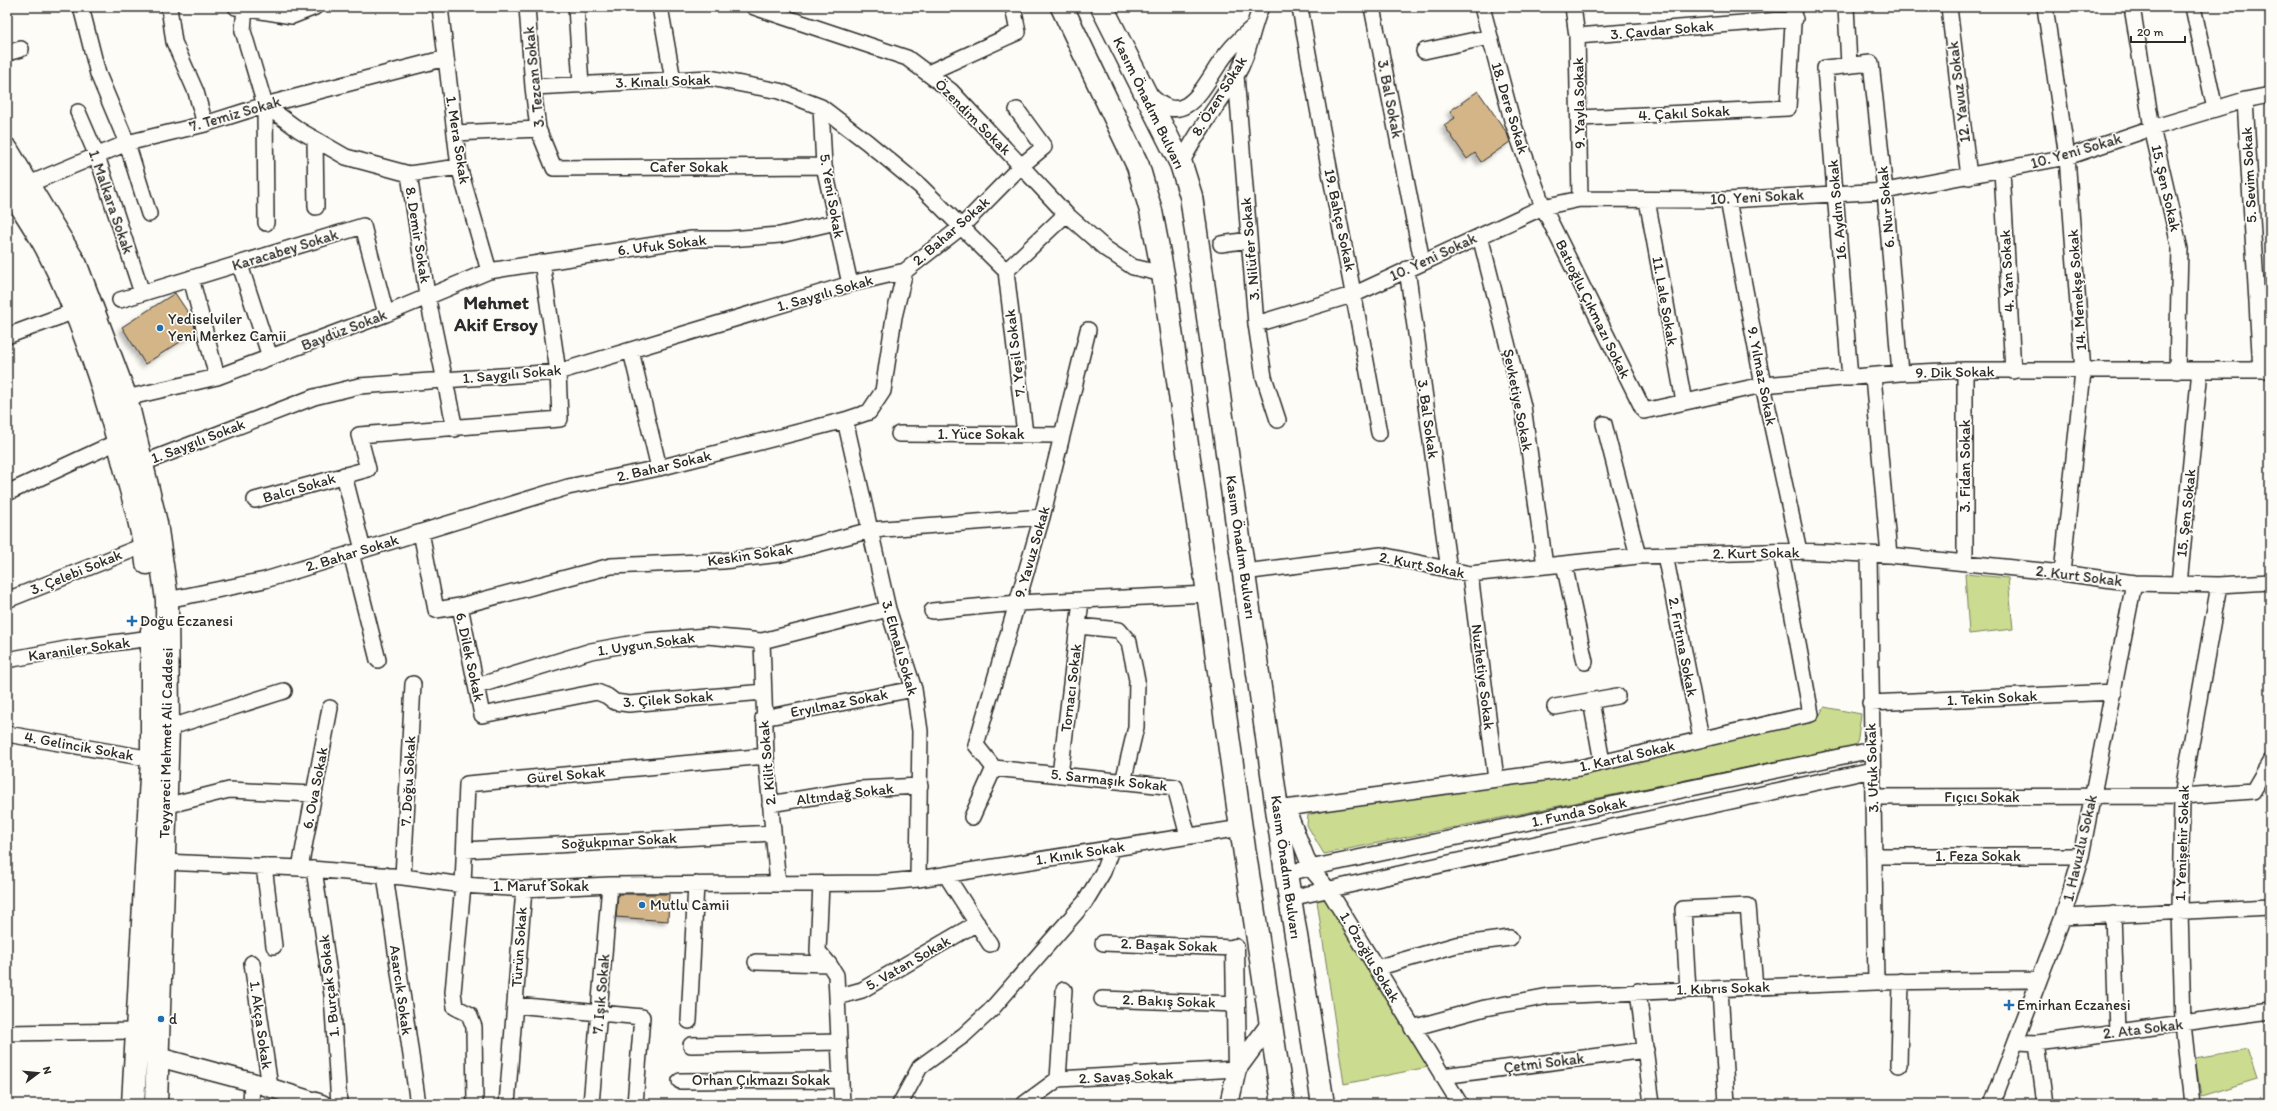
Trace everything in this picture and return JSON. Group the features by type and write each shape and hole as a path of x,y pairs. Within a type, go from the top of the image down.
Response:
{"main road":[{"path":"1062,7 1138,166 1151,210 1163,274 1241,828 1283,1104"},
{"name":"Kasım Önadım Bulvarı","path":"1102,7 1181,164 1191,196 1244,572 1283,808 1286,873 1323,1104"},
{"name":"Teyyareci Mehmet Ali Caddesi","path":"7,150 76,265 126,398 143,463 156,523 166,600 168,728 156,1104"},
{"name":"Teyyareci Mehmet Ali Caddesi","path":"7,184 47,248 75,311 98,370 119,441 145,545 152,598 152,759 133,1104"}],"street":[{"path":"81,7 98,74 127,143 149,214"},
{"path":"169,7 174,42 196,92 205,124"},
{"path":"266,223 265,105 243,31 242,8 292,16 315,7"},
{"name":"1. Mera Sokak","path":"440,7 459,168 488,271"},
{"name":"3. Tezcan Sokak","path":"527,7 533,87 538,129 554,168"},
{"path":"576,7 581,85"},
{"path":"660,7 673,80"},
{"name":"Özendim Sokak","path":"754,7 772,10 907,58 951,91 1066,214 1106,249 1132,267 1163,274"},
{"path":"928,73 1018,32 1013,7"},
{"name":"8. Özen Sokak","path":"1181,164 1195,136 1236,75 1247,53 1252,27 1261,7"},
{"name":"19. Bahçe Sokak","path":"1300,7 1319,121 1355,294 1379,433"},
{"name":"3. Bal Sokak","path":"1372,7 1422,261"},
{"name":"18. Dere Sokak","path":"1482,7 1512,120 1542,207"},
{"name":"9. Yayla Sokak","path":"1573,7 1577,36 1580,118 1580,199"},
{"path":"1846,7 1849,65"},
{"name":"12. Yavuz Sokak","path":"1948,7 1969,177"},
{"name":"14. Menekşe Sokak","path":"2045,7 2067,157 2083,372 2062,573"},
{"name":"15. Şen Sokak","path":"2132,7 2152,128 2180,249 2177,371"},
{"path":"2193,7 2215,109"},
{"name":"3. Çavdar Sokak","path":"1577,36 1794,13"},
{"name":"4. Çakıl Sokak","path":"1580,118 1788,108 1794,13"},
{"name":"8. Özen Sokak","path":"1143,89 1158,104 1167,108 1179,108 1192,103 1233,45 1252,27"},
{"path":"1424,52 1489,37"},
{"name":"7. Temiz Sokak","path":"28,184 127,143 205,124 265,105 446,58"},
{"name":"6. Nur Sokak","path":"1849,65 1871,63 1885,191 1900,373"},
{"name":"16. Aydın Sokak","path":"1849,65 1824,68 1836,193 1850,378"},
{"name":"3. Nilüfer Sokak","path":"1236,75 1256,324 1264,377 1278,420"},
{"name":"3. Kınalı Sokak","path":"533,87 710,78 779,92 821,107 868,142 920,186 960,228"},
{"name":"10. Yeni Sokak","path":"1256,324 1355,294 1422,261 1542,207 1580,199 1728,200 1885,191 1969,177 2067,157 2152,128 2245,100 2270,95"},
{"name":"5. Sevim Sokak","path":"2245,100 2265,370"},
{"path":"265,105 315,139 346,157 409,174 459,168"},
{"name":"5. Yeni Sokak","path":"821,107 824,166 850,284"},
{"name":"2. Bahar Sokak","path":"166,600 265,580 568,487 659,468 845,420 869,412 883,391 894,317 905,271 960,228 1022,166 1044,147 1017,110"},
{"name":"1. Malkara Sokak","path":"78,112 96,156 142,293"},
{"path":"455,133 538,129"},
{"path":"315,139 316,207"},
{"name":"Cafer Sokak","path":"554,168 824,166"},
{"name":"4. Yan Sokak","path":"2002,170 2013,371"},
{"name":"8. Demir Sokak","path":"409,174 428,295 455,428"},
{"name":"11. Lale Sokak","path":"1647,200 1684,402"},
{"name":"9. Yılmaz Sokak","path":"1728,200 1763,385 1799,551"},
{"name":"Batıoğlu Çıkmazı Sokak","path":"1542,207 1644,411"},
{"path":"960,228 1006,271 1066,214"},
{"name":"6. Ufuk Sokak","path":"488,271 692,239 729,239 780,235 836,222"},
{"name":"Karacabey Sokak","path":"120,300 191,278 240,265 363,226 386,314"},
{"name":"Şevketiye Sokak","path":"1480,236 1523,406 1545,566"},
{"path":"1221,244 1249,240"},
{"path":"455,428 560,419 558,372 542,262"},
{"path":"240,265 270,357"},
{"name":"3. Bal Sokak","path":"1407,269 1449,570"},
{"name":"Baydüz Sokak","path":"126,398 217,377 386,314 488,271"},
{"name":"1. Saygılı Sokak","path":"143,463 314,397 359,386 558,372 850,284 905,271"},
{"name":"7. Yeşil Sokak","path":"1006,271 1025,434"},
{"path":"191,278 217,377"},
{"path":"7,336 75,311"},
{"name":"9. Yavuz Sokak","path":"994,768 976,746 1042,517 1088,330"},
{"path":"631,350 659,468"},
{"name":"9. Dik Sokak","path":"1644,411 1763,385 1900,373 1965,370 2083,372 2265,370"},
{"name":"3. Fidan Sokak","path":"1965,370 1965,563"},
{"name":"15. Şen Sokak","path":"2179,584 2200,370"},
{"path":"1873,376 1890,555"},
{"name":"3. Elmalı Sokak","path":"845,420 888,609 914,689 920,730 918,879"},
{"path":"1604,424 1638,556"},
{"name":"Balcı Sokak","path":"255,500 344,474 368,469 359,435 455,428"},
{"name":"1. Yüce Sokak","path":"899,434 1062,435"},
{"path":"7,493 119,441"},
{"name":"Balcı Sokak","path":"344,474 357,552 378,660"},
{"name":"Keskin Sokak","path":"460,606 611,566 723,561 780,554 871,530 1042,517"},
{"name":"6. Dilek Sokak","path":"421,532 436,610 460,606 482,715"},
{"name":"3. Çelebi Sokak","path":"7,600 145,545"},
{"name":"2. Kurt Sokak","path":"1244,572 1381,554 1470,574 1638,556 1799,551 1890,555 2062,573 2134,583 2219,585 2270,582"},
{"name":"1. Kartal Sokak","path":"1283,808 1579,768 1701,738 1811,714 1781,552"},
{"name":"3. Ufuk Sokak","path":"1869,554 1870,703 1876,982"},
{"name":"2. Fırtına Sokak","path":"1665,555 1701,738"},
{"path":"1564,564 1585,662"},
{"name":"Nuzhetiye Sokak","path":"1470,574 1496,779"},
{"name":"1. Havuzlu Sokak","path":"1992,1104 2063,917 2081,856 2134,583"},
{"name":"1. Yenişehir Sokak","path":"2192,1104 2183,1024 2180,910 2182,796 2219,585"},
{"path":"932,611 1018,603 1208,594"},
{"name":"Tornacı Sokak","path":"1060,775 1081,601"},
{"name":"1. Uygun Sokak","path":"477,686 591,651 646,641 707,636 762,641 888,609"},
{"path":"1078,626 1119,630 1129,642 1137,680 1136,727 1122,782"},
{"name":"Karaniler Sokak","path":"7,660 72,648 152,638"},
{"name":"2. Kilit Sokak","path":"762,641 763,718 778,884"},
{"name":"7. Doğu Sokak","path":"403,877 413,684"},
{"name":"Eryılmaz Sokak","path":"763,718 914,689"},
{"path":"168,728 284,691"},
{"name":"3. Çilek Sokak","path":"482,715 597,692 607,696 615,702 629,704 763,692"},
{"name":"1. Tekin Sokak","path":"1870,703 2114,692"},
{"path":"1555,708 1617,696"},
{"path":"1591,701 1602,762"},
{"name":"6. Ova Sokak","path":"307,869 314,794 330,708"},
{"name":"4. Gelincik Sokak","path":"7,734 152,759"},
{"name":"1. Funda Sokak","path":"1286,873 1872,750"},
{"name":"Gürel Sokak","path":"475,1104 474,1027 469,1014 455,1007 453,992 463,885 467,784 766,756"},
{"name":"Fıçıcı Sokak","path":"1873,797 2182,796 2253,791 2270,762"},
{"path":"972,817 994,768"},
{"name":"5. Sarmaşık Sokak","path":"994,768 1175,788 1188,836"},
{"name":"1. Funda Sokak","path":"1290,898 1872,770"},
{"name":"Altındağ Sokak","path":"770,804 860,789 920,786"},
{"path":"165,806 230,790 314,794"},
{"name":"1. Özoğlu Sokak","path":"1283,808 1311,868 1328,889 1460,1104"},
{"name":"1. Kınık Sokak","path":"918,879 1112,847 1241,828"},
{"name":"Soğukpınar Sokak","path":"465,850 773,833"},
{"path":"900,1104 920,1067 964,1035 990,1011 1085,902 1103,872 1112,847"},
{"name":"1. Feza Sokak","path":"1874,856 2081,856"},
{"name":"1. Maruf Sokak","path":"164,862 307,869 385,875 463,885 524,889 610,885 879,883 918,879"},
{"path":"264,866 274,946"},
{"name":"1. Burçak Sokak","path":"307,869 332,995 339,1104"},
{"name":"Asarcık Sokak","path":"385,875 418,1104"},
{"path":"946,875 990,944"},
{"path":"689,1021 696,884"},
{"path":"820,884 818,951 836,975 842,1104"},
{"name":"7. Işık Sokak","path":"591,1104 610,885"},
{"name":"Türün Sokak","path":"507,1104 524,889"},
{"path":"1688,990 1683,909 1748,906 1755,987"},
{"path":"2063,917 2180,910 2270,907"},
{"path":"2112,914 2117,1032"},
{"name":"5. Vatan Sokak","path":"837,997 862,990 977,923"},
{"path":"1376,968 1456,945 1510,938"},
{"name":"2. Başak Sokak","path":"1103,943 1235,948"},
{"path":"1228,1104 1237,1069 1235,948"},
{"path":"756,962 829,964"},
{"name":"1. Akça Sokak","path":"252,963 270,1087"},
{"name":"1. Kıbrıs Sokak","path":"1412,1028 1485,1008 1549,996 1638,991 1901,981 2038,980"},
{"path":"1899,1065 1901,981"},
{"path":"1720,989 1727,1104"},
{"path":"1058,1079 1064,990"},
{"path":"1638,991 1652,1104"},
{"name":"2. Bakış Sokak","path":"1102,999 1236,1004"},
{"name":"Türün Sokak","path":"515,1005 642,1017 635,1104"},
{"name":"2. Ata Sokak","path":"2016,1042 2037,1043 2270,1011"},
{"path":"1237,1069 1270,1024"},
{"path":"7,1033 136,1031"},
{"path":"691,1045 839,1042"},
{"path":"2037,1043 2045,1104"},
{"name":"Çetmi Sokak","path":"1442,1076 1646,1050"},
{"path":"158,1057 270,1087 322,1104"},
{"name":"2. Savaş Sokak","path":"1024,1104 1058,1079 1237,1069"},
{"name":"Orhan Çıkmazı Sokak","path":"680,1081 841,1080"},
{"path":"251,1104 252,1082"}],"green space":[{"path":"1965,574 2008,578 2013,629 1969,634"},
{"path":"1824,707 1861,714 1857,745 1324,854 1307,825 1308,815 1332,809 1707,743 1817,720"},
{"path":"1325,890 1433,1066 1344,1084 1317,901"},
{"path":"2247,1049 2257,1079 2201,1096 2195,1058"}],"building":[{"path":"1478,91 1507,133 1510,142 1481,162 1475,153 1467,159 1444,125 1455,118 1450,111"},
{"name":"Yediselviler Yeni Merkez Camii","path":"175,293 193,320 196,332 145,364 122,327"},
{"name":"Mutlu Camii","path":"618,894 669,894 668,921 616,917"}],"place":[{"name":"Yediselviler Yeni Merkez Camii","path":"160,328"},
{"name":"Doğu Eczanesi","path":"132,621"},
{"name":"Mutlu Camii","path":"642,905"},
{"name":"Emirhan Eczanesi","path":"2009,1005"},
{"name":"d","path":"161,1019"}],"district":[{"name":"Mehmet Akif Ersoy","path":"496,313"}]}
